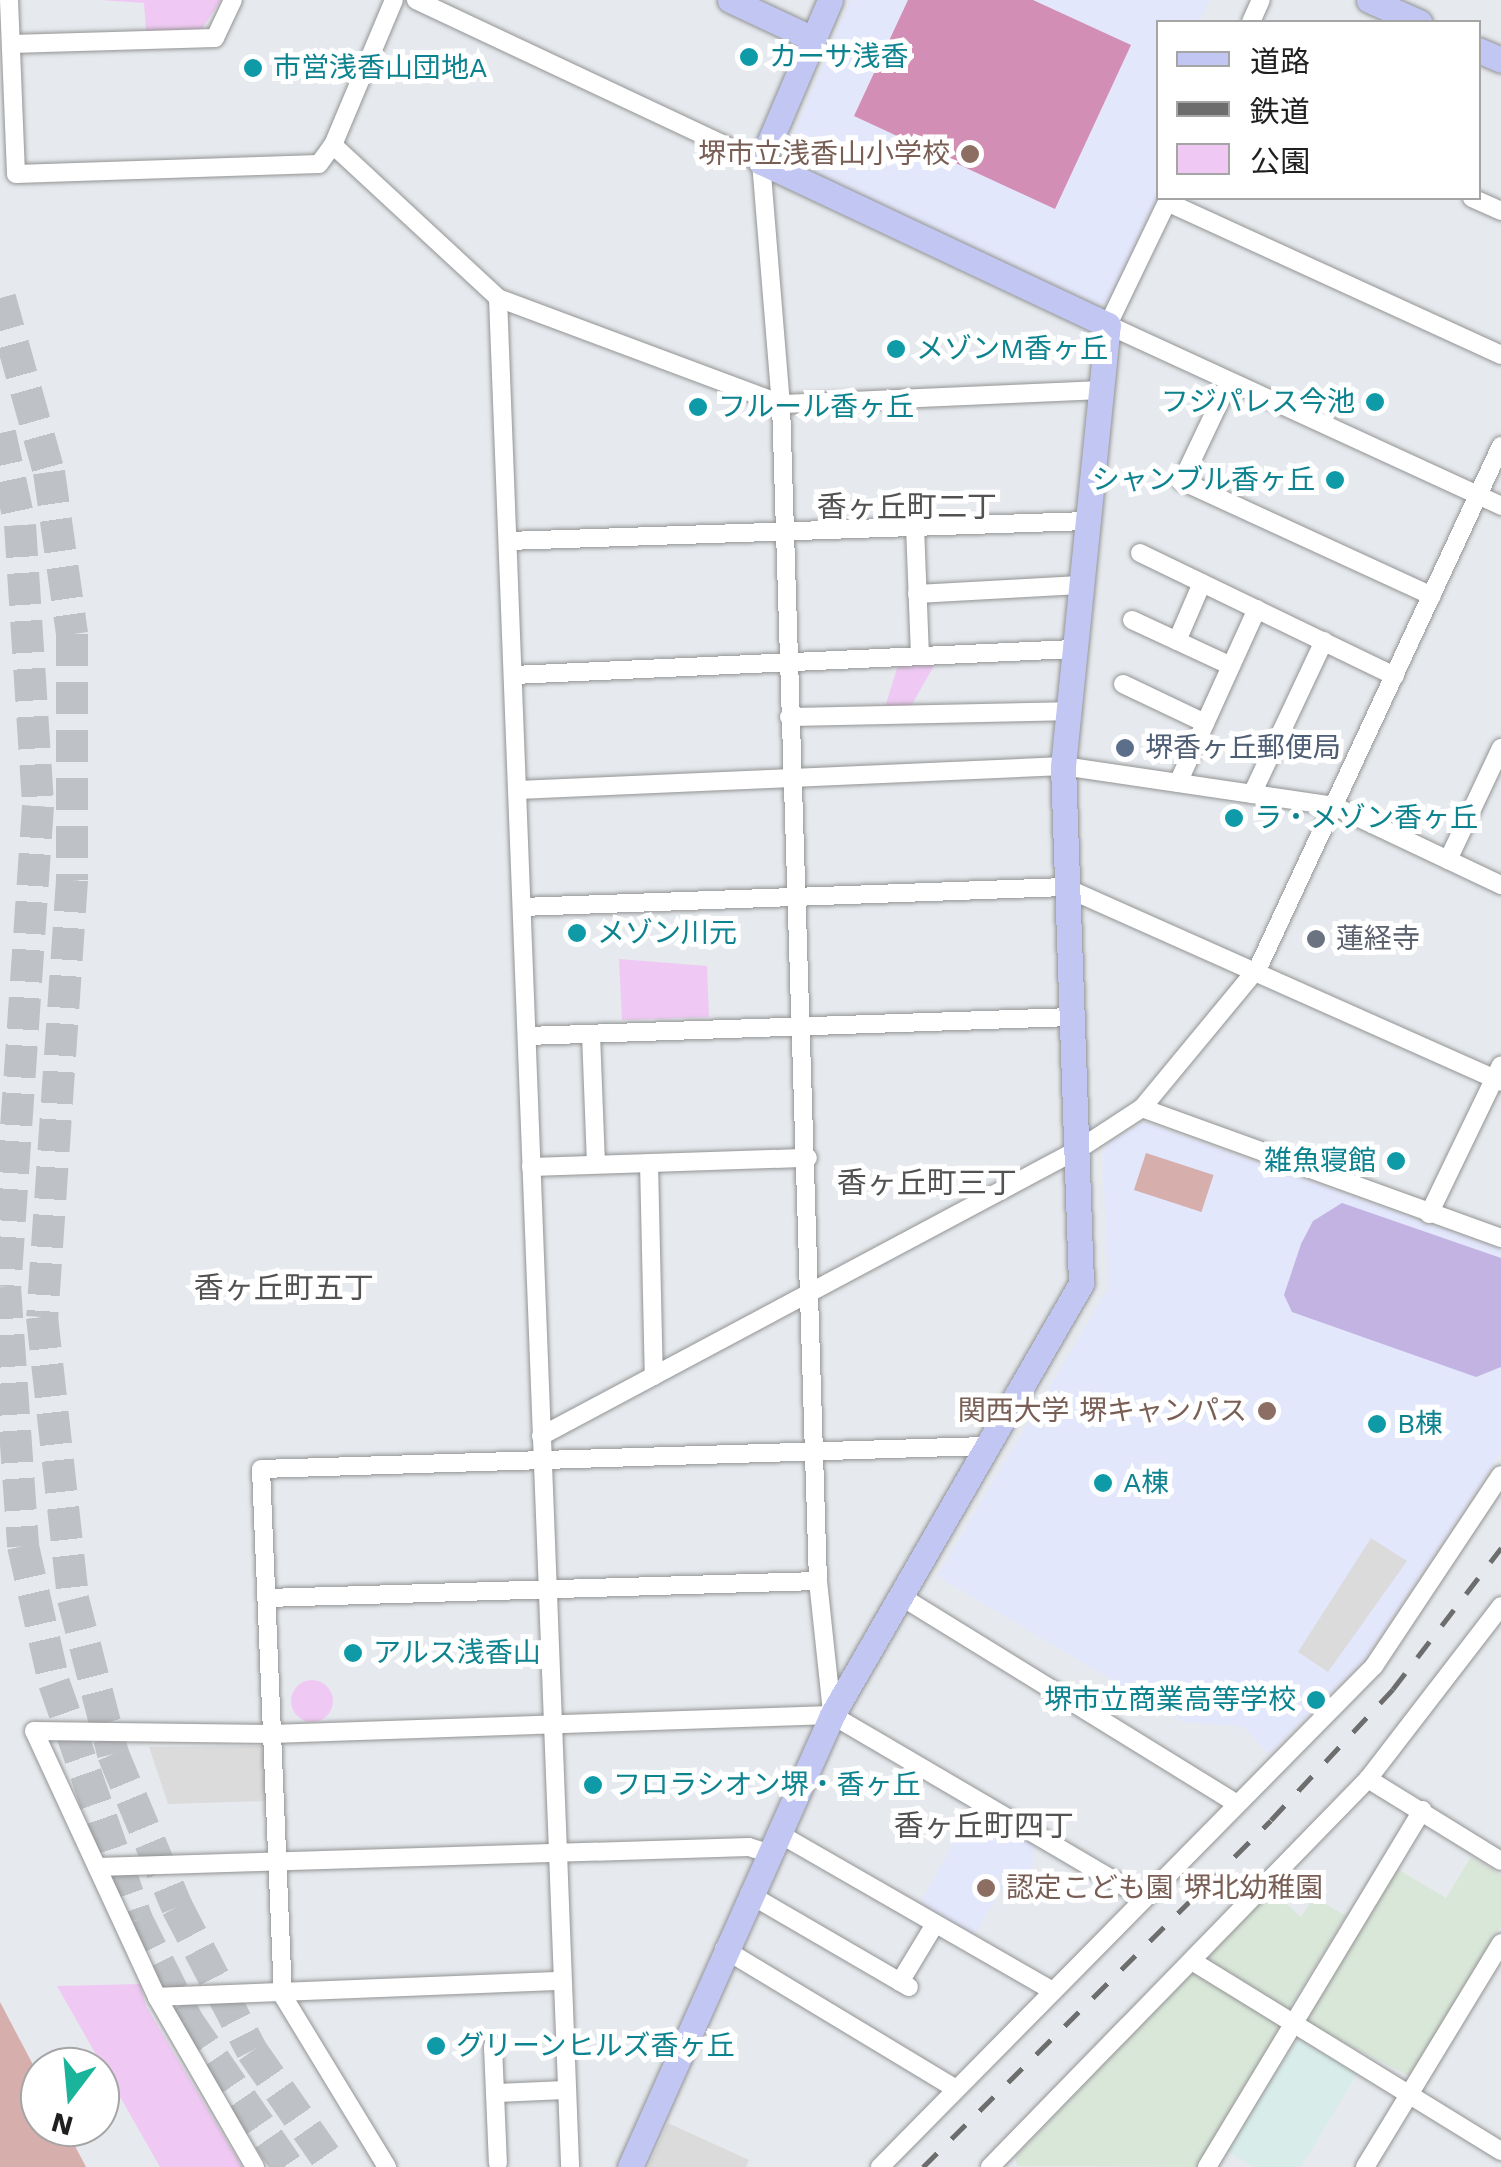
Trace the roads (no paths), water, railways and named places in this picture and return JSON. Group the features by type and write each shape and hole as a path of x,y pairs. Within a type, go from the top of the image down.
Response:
{"street":[{"path":"9,0 16,174 319,164 333,145 394,0"},
{"path":"11,44 215,38 233,0"},
{"path":"416,0 1501,506"},
{"path":"730,0 811,38"},
{"path":"830,0 761,162 780,404 786,660 813,1292 818,1581 832,1715"},
{"path":"1370,0 1415,20"},
{"path":"333,145 498,298 780,404 1099,390"},
{"path":"630,2167 724,1949 832,1715 1081,1283 1079,1149 1064,887 1064,766 1108,324 1168,200 1501,355"},
{"path":"1476,200 1501,211"},
{"path":"498,298 570,2167"},
{"path":"1229,382 1182,482 1432,596"},
{"path":"541,1436 1079,1149 1142,1108 1258,968 1501,446"},
{"path":"508,541 1086,521"},
{"path":"914,526 920,655"},
{"path":"1140,552 1395,676"},
{"path":"1177,641 1202,583"},
{"path":"917,594 1080,586"},
{"path":"1178,783 1257,609"},
{"path":"1132,620 1231,666"},
{"path":"1252,794 1324,642"},
{"path":"514,675 1074,649"},
{"path":"1123,684 1205,723"},
{"path":"789,717 1068,711"},
{"path":"1448,860 1501,748"},
{"path":"518,790 1064,766 1334,806 1501,884"},
{"path":"522,908 1064,887 1499,1075 1429,1214"},
{"path":"527,1036 1072,1017"},
{"path":"591,1034 596,1164"},
{"path":"1142,1108 1501,1238"},
{"path":"531,1166 808,1158"},
{"path":"649,1163 654,1376"},
{"path":"387,2167 284,1996 274,1860 261,1469 542,1457 986,1446"},
{"path":"880,2167 1142,1896 1374,1666 1501,1475"},
{"path":"267,1598 547,1586 818,1581"},
{"path":"902,1597 1235,1802"},
{"path":"996,2165 1368,1779 1501,1606"},
{"path":"255,2167 157,1997 34,1731 271,1734 550,1718 832,1715 1142,1896"},
{"path":"1368,1779 1501,1862"},
{"path":"1207,2167 1422,1810"},
{"path":"97,1866 748,1847 773,1843 935,1924 1052,1992"},
{"path":"750,1894 904,1985 935,1924"},
{"path":"1366,2167 1501,1943"},
{"path":"724,1949 956,2090"},
{"path":"1192,1961 1501,2150"},
{"path":"157,1997 284,1996 560,1981"},
{"path":"493,2046 498,2163"},
{"path":"496,2093 566,2090"}],"tunnel":[{"path":"0,298 49,472 72,634 72,880 42,1317 73,1599 113,1754 177,1907 252,2051 333,2167"},
{"path":"0,433 20,525 38,806 5,1287 23,1546 54,1683 137,1920 187,2020 288,2167"}],"railway":[{"path":"923,2167 1271,1820 1393,1689 1501,1548"}],"place":[{"name":"カーサ浅香","path":"749,57"},
{"name":"市営浅香山団地A","path":"253,68"},
{"name":"堺市立浅香山小学校","path":"970,154"},
{"name":"メゾンM香ヶ丘","path":"896,349"},
{"name":"フジパレス今池","path":"1375,402"},
{"name":"フルール香ヶ丘","path":"698,407"},
{"name":"シャンブル香ヶ丘","path":"1335,480"},
{"name":"堺香ヶ丘郵便局","path":"1125,748"},
{"name":"ラ・メゾン香ヶ丘","path":"1234,818"},
{"name":"メゾン川元","path":"577,933"},
{"name":"蓮経寺","path":"1316,939"},
{"name":"雑魚寝館","path":"1396,1161"},
{"name":"関西大学 堺キャンパス","path":"1267,1411"},
{"name":"B棟","path":"1377,1424"},
{"name":"A棟","path":"1103,1483"},
{"name":"アルス浅香山","path":"353,1653"},
{"name":"堺市立商業高等学校","path":"1316,1700"},
{"name":"フロラシオン堺・香ヶ丘","path":"593,1785"},
{"name":"認定こども園 堺北幼稚園","path":"986,1888"},
{"name":"グリーンヒルズ香ヶ丘","path":"436,2046"}],"district":[{"name":"香ヶ丘町二丁","path":"907,507"},
{"name":"香ヶ丘町三丁","path":"927,1183"},
{"name":"香ヶ丘町五丁","path":"284,1288"},
{"name":"香ヶ丘町四丁","path":"984,1826"}]}
